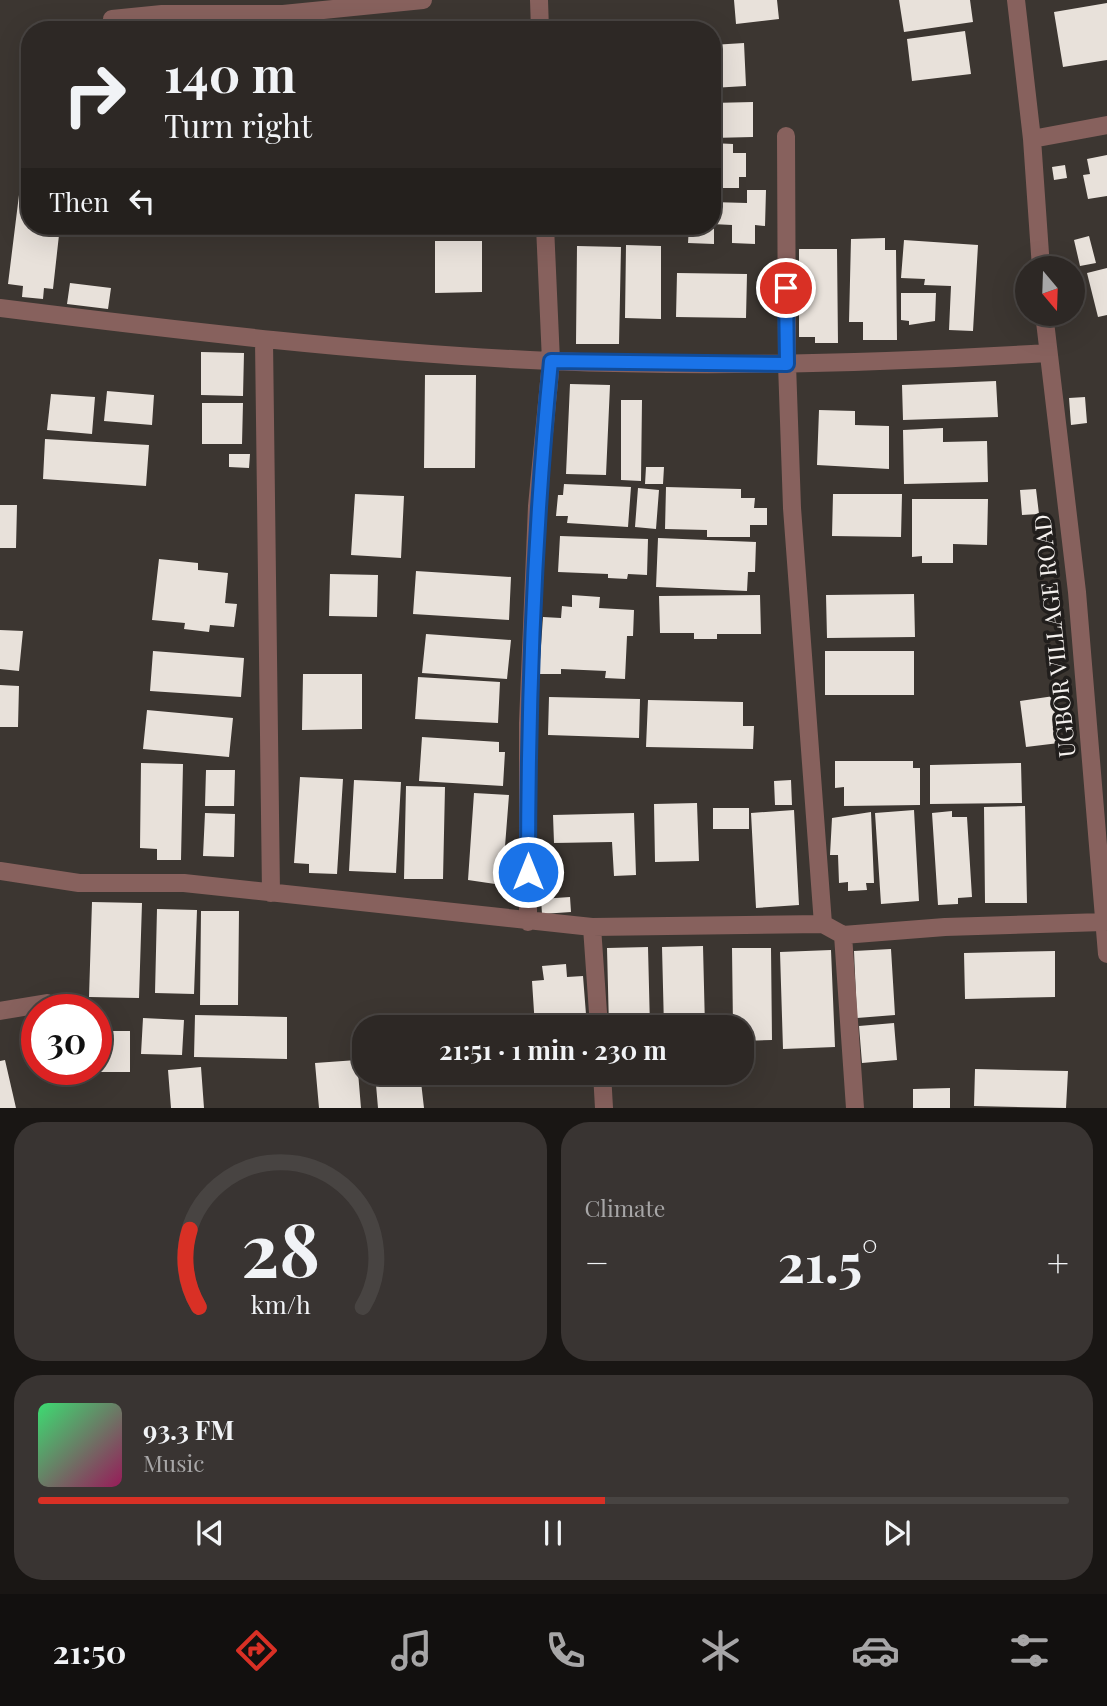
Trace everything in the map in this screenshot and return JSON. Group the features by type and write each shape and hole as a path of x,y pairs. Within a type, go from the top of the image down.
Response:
{"street":[{"path":"112,19 162,14 283,14 423,0"},
{"path":"539,0 540,21"},
{"path":"1016,0 1032,139 1040,256"},
{"path":"1032,139 1107,125"},
{"path":"786,136 787,364 792,509 823,924"},
{"path":"528,922 528,723 537,506 551,361 545,235"},
{"path":"0,307 264,341 551,361 787,364 1047,353"},
{"name":"UGBOR VILLAGE ROAD","path":"1045,326 1077,592 1099,739 1103,922 1107,954"},
{"path":"264,341 271,893"},
{"path":"0,871 79,883 184,883 592,927 823,924 843,935 945,927 1103,922"},
{"path":"592,927 598,1015"},
{"path":"843,935 855,1108"},
{"path":"0,1012 21,1008"},
{"path":"603,1085 604,1108"}],"building":[{"path":"734,0 777,0 779,19 736,24"},
{"path":"899,0 970,0 973,22 904,32"},
{"path":"1107,3 1107,60 1063,67 1054,12"},
{"path":"965,31 971,74 912,81 907,39"},
{"path":"744,43 746,86 721,87 721,44"},
{"path":"753,102 753,137 721,138 721,103"},
{"path":"721,143 733,144 733,153 746,153 746,177 739,177 739,188 721,188"},
{"path":"1107,155 1107,196 1088,199 1083,175 1090,174 1087,159"},
{"path":"1065,165 1067,178 1054,180 1052,167"},
{"path":"747,190 766,190 765,226 755,225 755,244 732,243 732,225 721,224 721,202 747,203"},
{"path":"21,195 21,235 59,235 53,289 44,288 43,299 22,297 23,286 8,284"},
{"path":"688,235 714,235 714,244 688,243"},
{"path":"1089,236 1096,263 1085,265 1085,256 1078,256 1074,240"},
{"path":"885,238 885,250 896,250 897,340 863,340 863,322 849,322 851,239"},
{"path":"904,240 978,245 973,331 949,330 951,286 924,285 925,279 901,278"},
{"path":"435,241 482,241 482,292 435,293"},
{"path":"626,245 661,246 661,319 625,318"},
{"path":"577,246 621,247 619,344 576,344"},
{"path":"799,249 837,249 838,343 815,343 815,337 799,337"},
{"path":"1107,268 1107,315 1098,317 1087,273"},
{"path":"677,273 747,274 746,318 676,317"},
{"path":"70,283 111,288 108,309 67,304"},
{"path":"901,293 936,293 935,321 909,325 909,321 901,320"},
{"path":"201,352 244,353 243,396 201,395"},
{"path":"425,375 476,375 475,468 424,468"},
{"path":"996,381 998,417 903,420 902,385"},
{"path":"570,384 610,385 606,475 566,474"},
{"path":"107,391 154,395 152,425 104,421"},
{"path":"51,394 95,397 92,434 47,430"},
{"path":"1085,397 1087,423 1071,425 1069,398"},
{"path":"621,400 642,400 641,481 621,480"},
{"path":"202,403 243,403 242,444 202,444"},
{"path":"819,410 855,411 855,425 889,426 889,469 817,465"},
{"path":"943,428 943,442 987,441 988,482 904,484 903,430"},
{"path":"45,439 149,445 146,486 43,479"},
{"path":"229,454 250,454 249,468 229,467"},
{"path":"646,467 664,467 663,484 645,484"},
{"path":"564,484 631,487 628,527 567,523 568,516 556,516 558,495 563,495"},
{"path":"666,487 741,489 741,498 755,498 754,508 767,508 767,525 750,525 750,537 707,537 707,530 665,529"},
{"path":"638,488 659,490 656,529 635,527"},
{"path":"1036,489 1039,514 1022,515 1020,490"},
{"path":"355,494 404,496 401,558 351,555"},
{"path":"833,494 902,494 901,537 832,536"},
{"path":"912,499 988,499 987,545 953,544 953,563 922,563 922,556 912,557"},
{"path":"0,505 17,505 16,548 0,548"},
{"path":"560,536 648,539 647,575 628,574 627,579 608,578 608,574 558,572"},
{"path":"658,538 756,542 755,572 748,572 747,591 656,587"},
{"path":"159,559 198,563 198,570 228,573 225,603 237,604 234,627 210,625 209,632 184,629 185,623 152,620"},
{"path":"416,571 511,577 509,620 413,614"},
{"path":"330,574 378,575 377,617 329,616"},
{"path":"914,594 915,637 827,638 826,595"},
{"path":"572,595 600,597 599,608 634,610 633,636 627,636 625,679 605,678 606,671 561,669 561,674 539,674 543,617 561,618 562,606 572,607"},
{"path":"760,595 761,634 717,634 717,639 694,639 694,633 660,633 659,596"},
{"path":"0,630 23,631 19,671 0,669"},
{"path":"426,634 511,640 507,679 422,673"},
{"path":"153,651 244,658 241,697 150,691"},
{"path":"825,651 914,651 914,695 825,695"},
{"path":"303,674 362,674 362,729 302,730"},
{"path":"418,677 500,682 498,723 415,719"},
{"path":"0,685 19,686 18,727 0,727"},
{"path":"1054,696 1059,743 1026,747 1020,701"},
{"path":"549,697 640,699 639,738 548,735"},
{"path":"648,700 743,702 743,726 754,726 753,749 646,747"},
{"path":"147,710 233,718 229,757 143,749"},
{"path":"422,737 499,742 499,752 505,752 503,786 419,781"},
{"path":"835,761 913,761 913,768 920,768 920,805 844,806 844,787 835,788"},
{"path":"141,763 183,764 181,860 157,860 157,849 140,848"},
{"path":"1021,763 1022,803 930,804 930,765"},
{"path":"206,770 235,770 234,806 205,806"},
{"path":"300,777 343,779 337,874 309,873 309,864 294,863"},
{"path":"354,780 401,782 396,873 349,871"},
{"path":"791,780 792,805 775,805 774,781"},
{"path":"406,786 445,787 443,879 404,879"},
{"path":"474,793 509,795 502,885 468,880"},
{"path":"697,803 699,861 655,862 654,804"},
{"path":"1025,806 1027,903 985,903 984,807"},
{"path":"713,808 749,808 749,829 713,829"},
{"path":"794,810 799,905 756,908 751,813"},
{"path":"914,810 919,901 881,904 875,813"},
{"path":"952,811 952,817 967,817 972,897 958,898 958,904 938,905 932,813"},
{"path":"871,812 874,883 866,883 867,890 848,891 848,882 839,883 838,855 830,855 832,818"},
{"path":"205,813 235,814 234,857 203,856"},
{"path":"634,813 636,875 614,876 612,842 554,843 553,815"},
{"path":"570,897 571,912 542,914 541,899"},
{"path":"92,902 142,903 139,998 89,994"},
{"path":"157,909 197,910 194,994 155,993"},
{"path":"201,911 239,911 238,1005 200,1005"},
{"path":"703,946 705,1015 664,1015 662,947"},
{"path":"648,947 650,1015 609,1015 607,948"},
{"path":"732,948 771,948 772,1040 754,1041 754,1015 733,1015"},
{"path":"891,949 895,1015 857,1018 854,951"},
{"path":"831,950 835,1047 783,1049 780,952"},
{"path":"1055,951 1055,997 965,999 964,953"},
{"path":"566,964 567,977 583,976 586,1015 534,1015 532,981 544,980 542,966"},
{"path":"195,1015 287,1017 287,1059 194,1057"},
{"path":"143,1018 184,1020 182,1055 141,1054"},
{"path":"894,1023 897,1060 862,1063 859,1026"},
{"path":"112,1031 130,1031 130,1072 112,1072"},
{"path":"5,1060 16,1108 0,1108 0,1061"},
{"path":"352,1060 352,1085 359,1085 361,1108 319,1108 315,1063"},
{"path":"201,1067 204,1108 171,1108 168,1070"},
{"path":"975,1069 1068,1071 1066,1108 974,1106"},
{"path":"376,1085 421,1085 424,1108 378,1108"},
{"path":"950,1088 950,1108 913,1108 913,1089"}],"route":[{"path":"528,872 528,723 537,506 551,361 787,364 786,288"}]}
